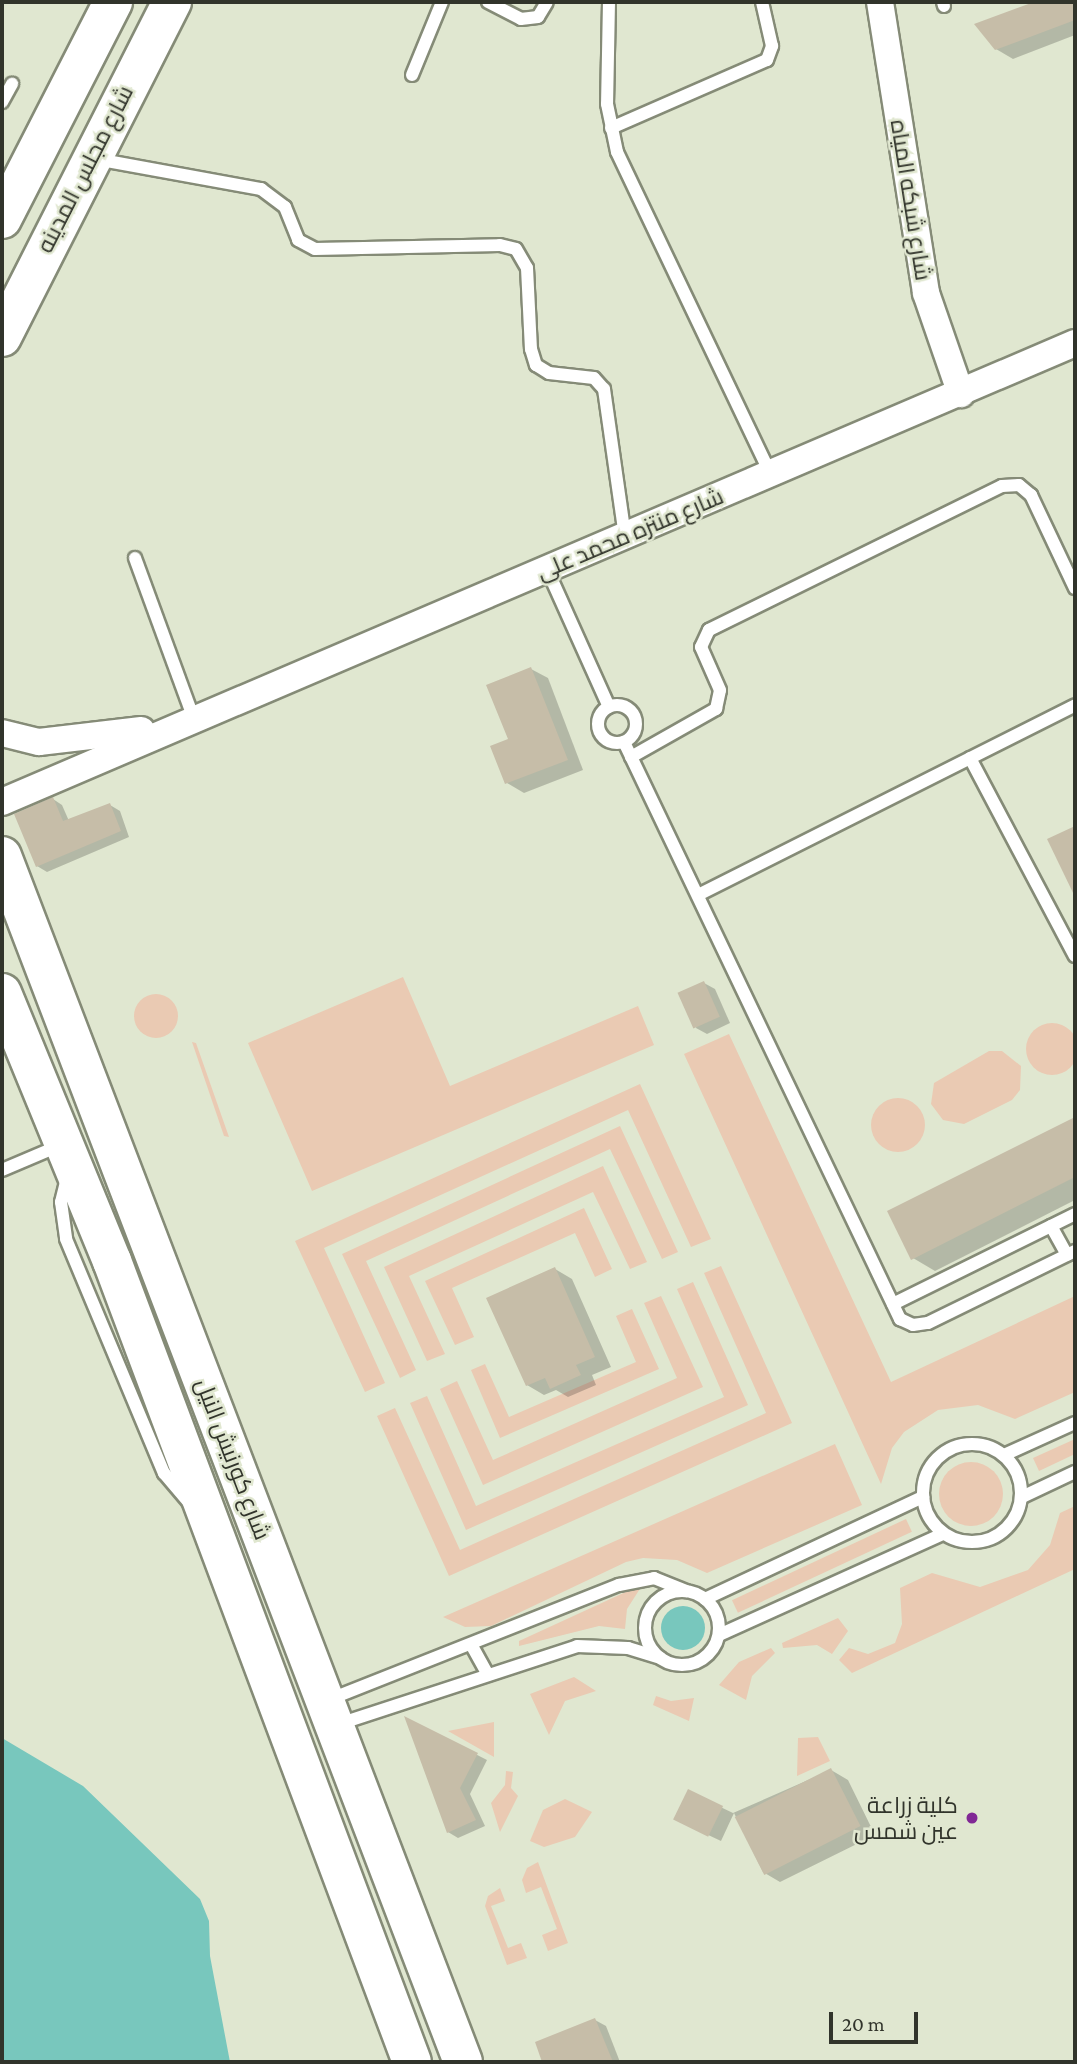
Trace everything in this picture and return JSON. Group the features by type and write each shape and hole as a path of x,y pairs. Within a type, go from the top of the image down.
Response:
{"highway":[{"path":"2,219 113,2"},
{"name":"شارع مجلس المدينه","path":"2,337 172,2"},
{"name":"شارع كورنيش النيل","path":"2,856 463,2062"},
{"name":"شارع كورنيش النيل","path":"2,993 69,1152 412,2062"}],"street":[{"name":"شارع شبكه المياه","path":"880,2 926,293 961,394"},
{"name":"شارع منتزه محمد على","path":"2,802 1075,344"},
{"name":"شارع منتزه محمد على","path":"2,733 39,743 189,721"},
{"path":"39,743 62,775"}],"lane":[{"path":"412,75 442,2"},
{"path":"488,2 513,17 529,19 538,17 547,2"},
{"path":"609,2 611,128 626,175 674,265 771,475"},
{"path":"611,128 767,60 772,46 762,2"},
{"path":"2,102 12,84"},
{"path":"91,158 261,189 285,207 298,240 315,249 500,245 516,249 527,268 531,349 536,365 549,373 594,377 604,389 625,537"},
{"path":"631,757 716,709 720,690 701,647 709,630 1002,486 1019,485 1031,495 1075,588"},
{"path":"135,558 189,721"},
{"path":"547,569 609,706"},
{"path":"698,895 1075,705"},
{"path":"609,706 624,706 635,716 636,732 624,743 613,743 600,732 598,720 609,706"},
{"path":"624,743 893,1304 906,1323 921,1325 1071,1253 1051,1226"},
{"path":"970,758 1075,956"},
{"path":"2,1170 69,1152"},
{"path":"893,1304 1075,1214"},
{"path":"1004,1455 1075,1423"},
{"path":"978,1444 1004,1455 1018,1474 1021,1497 1011,1525 999,1535 971,1543 943,1534 929,1517 923,1497 929,1469 950,1449 978,1444"},
{"path":"1021,1497 1075,1472"},
{"path":"705,1599 923,1497"},
{"path":"330,1714 399,1703 577,1646 628,1648 680,1665 701,1660 719,1634 943,1534"},
{"path":"330,1714 390,1678 642,1579 666,1580 705,1599 717,1615 719,1634"},
{"path":"660,1658 646,1639 647,1615 663,1596 687,1591"},
{"path":"472,1646 488,1675"}],"shaded area":[{"path":"403,977 450,1086 638,1006 654,1045 312,1191 248,1043"},
{"path":"156,994 172,1000 178,1016 172,1032 156,1038 140,1032 134,1016 140,1000"},
{"path":"1052,1023 1071,1030 1078,1049 1071,1068 1052,1075 1033,1068 1026,1049 1033,1030"},
{"path":"729,1034 891,1382 1075,1296 1075,1392 1015,1419 978,1405 938,1410 904,1432 892,1448 881,1484 684,1054"},
{"path":"192,1042 196,1043 229,1137 224,1136"},
{"path":"989,1051 1002,1051 1021,1066 1020,1090 1012,1100 964,1124 943,1120 931,1104 934,1083"},
{"path":"640,1084 711,1239 691,1247 628,1110 324,1248 385,1383 365,1392 295,1241"},
{"path":"898,1098 917,1106 925,1125 917,1144 898,1152 879,1144 871,1125 879,1106"},
{"path":"620,1126 678,1252 662,1259 610,1149 366,1261 416,1370 400,1378 342,1254"},
{"path":"603,1166 647,1262 630,1269 593,1192 409,1276 445,1354 427,1361 384,1267"},
{"path":"584,1208 612,1269 595,1277 575,1233 452,1288 474,1337 455,1345 425,1281"},
{"path":"721,1266 792,1423 449,1576 377,1416 395,1408 460,1550 766,1413 704,1273"},
{"path":"693,1282 748,1405 466,1530 410,1403 427,1396 476,1506 724,1397 677,1289"},
{"path":"661,1296 703,1387 483,1485 440,1389 457,1381 493,1460 677,1378 644,1303"},
{"path":"632,1309 659,1369 500,1438 471,1370 485,1364 509,1417 636,1362 616,1316"},
{"path":"1075,1439 1075,1454 1039,1471 1033,1458"},
{"path":"835,1444 862,1505 707,1573 677,1560 643,1558 626,1562 491,1626 465,1627 443,1617"},
{"path":"971,1462 989,1468 997,1476 1003,1494 997,1512 989,1520 971,1526 953,1520 945,1512 939,1494 945,1476 953,1468"},
{"path":"1075,1506 1075,1569 852,1673 839,1660 849,1648 868,1654 895,1643 902,1624 900,1588 932,1573 980,1587 1028,1570 1050,1545 1060,1513"},
{"path":"906,1519 912,1532 738,1613 732,1600"},
{"path":"643,1584 627,1609 625,1629 599,1626 519,1646 519,1641"},
{"path":"838,1618 848,1631 832,1654 817,1645 783,1648 782,1643"},
{"path":"771,1648 775,1653 752,1676 746,1700 719,1685 739,1662"},
{"path":"574,1677 596,1691 565,1701 549,1735 530,1694"},
{"path":"656,1696 671,1701 694,1698 689,1721 653,1705"},
{"path":"494,1722 494,1757 448,1731"},
{"path":"818,1737 830,1761 797,1776 798,1738"},
{"path":"506,1771 513,1772 511,1788 518,1796 500,1832 491,1803 505,1785"},
{"path":"565,1799 592,1812 575,1837 544,1847 530,1841 543,1810"},
{"path":"538,1862 568,1943 548,1951 542,1935 557,1929 541,1887 526,1893 522,1880 527,1868"},
{"path":"500,1888 505,1901 491,1906 508,1948 521,1943 527,1958 507,1965 485,1906 488,1896"}],"water":[{"path":"683,1606 692,1607 699,1612 704,1619 704,1637 699,1644 692,1649 683,1650 674,1649 667,1644 662,1637 661,1628 662,1619 667,1612 674,1607"},
{"path":"2,1738 83,1786 200,1899 209,1921 210,1956 230,2062 2,2062"}],"building":[{"path":"1034,2 1075,2 1075,20 995,50 974,24"},
{"path":"531,667 568,760 505,784 490,746 508,739 486,685"},
{"path":"53,797 63,821 110,803 121,831 36,867 14,814"},
{"path":"1075,826 1075,897 1047,839"},
{"path":"704,981 720,1017 693,1028 678,993"},
{"path":"1075,1117 1075,1177 911,1260 887,1211"},
{"path":"555,1267 595,1357 576,1365 581,1375 550,1389 545,1378 526,1386 486,1298"},
{"path":"404,1716 478,1753 460,1788 476,1820 447,1833"},
{"path":"831,1768 861,1826 764,1875 735,1817"},
{"path":"688,1789 723,1806 708,1837 673,1820"},
{"path":"595,2018 613,2062 542,2062 535,2042"}],"place":[{"name":"كلية زراعة عين شمس","path":"972,1818"}]}
